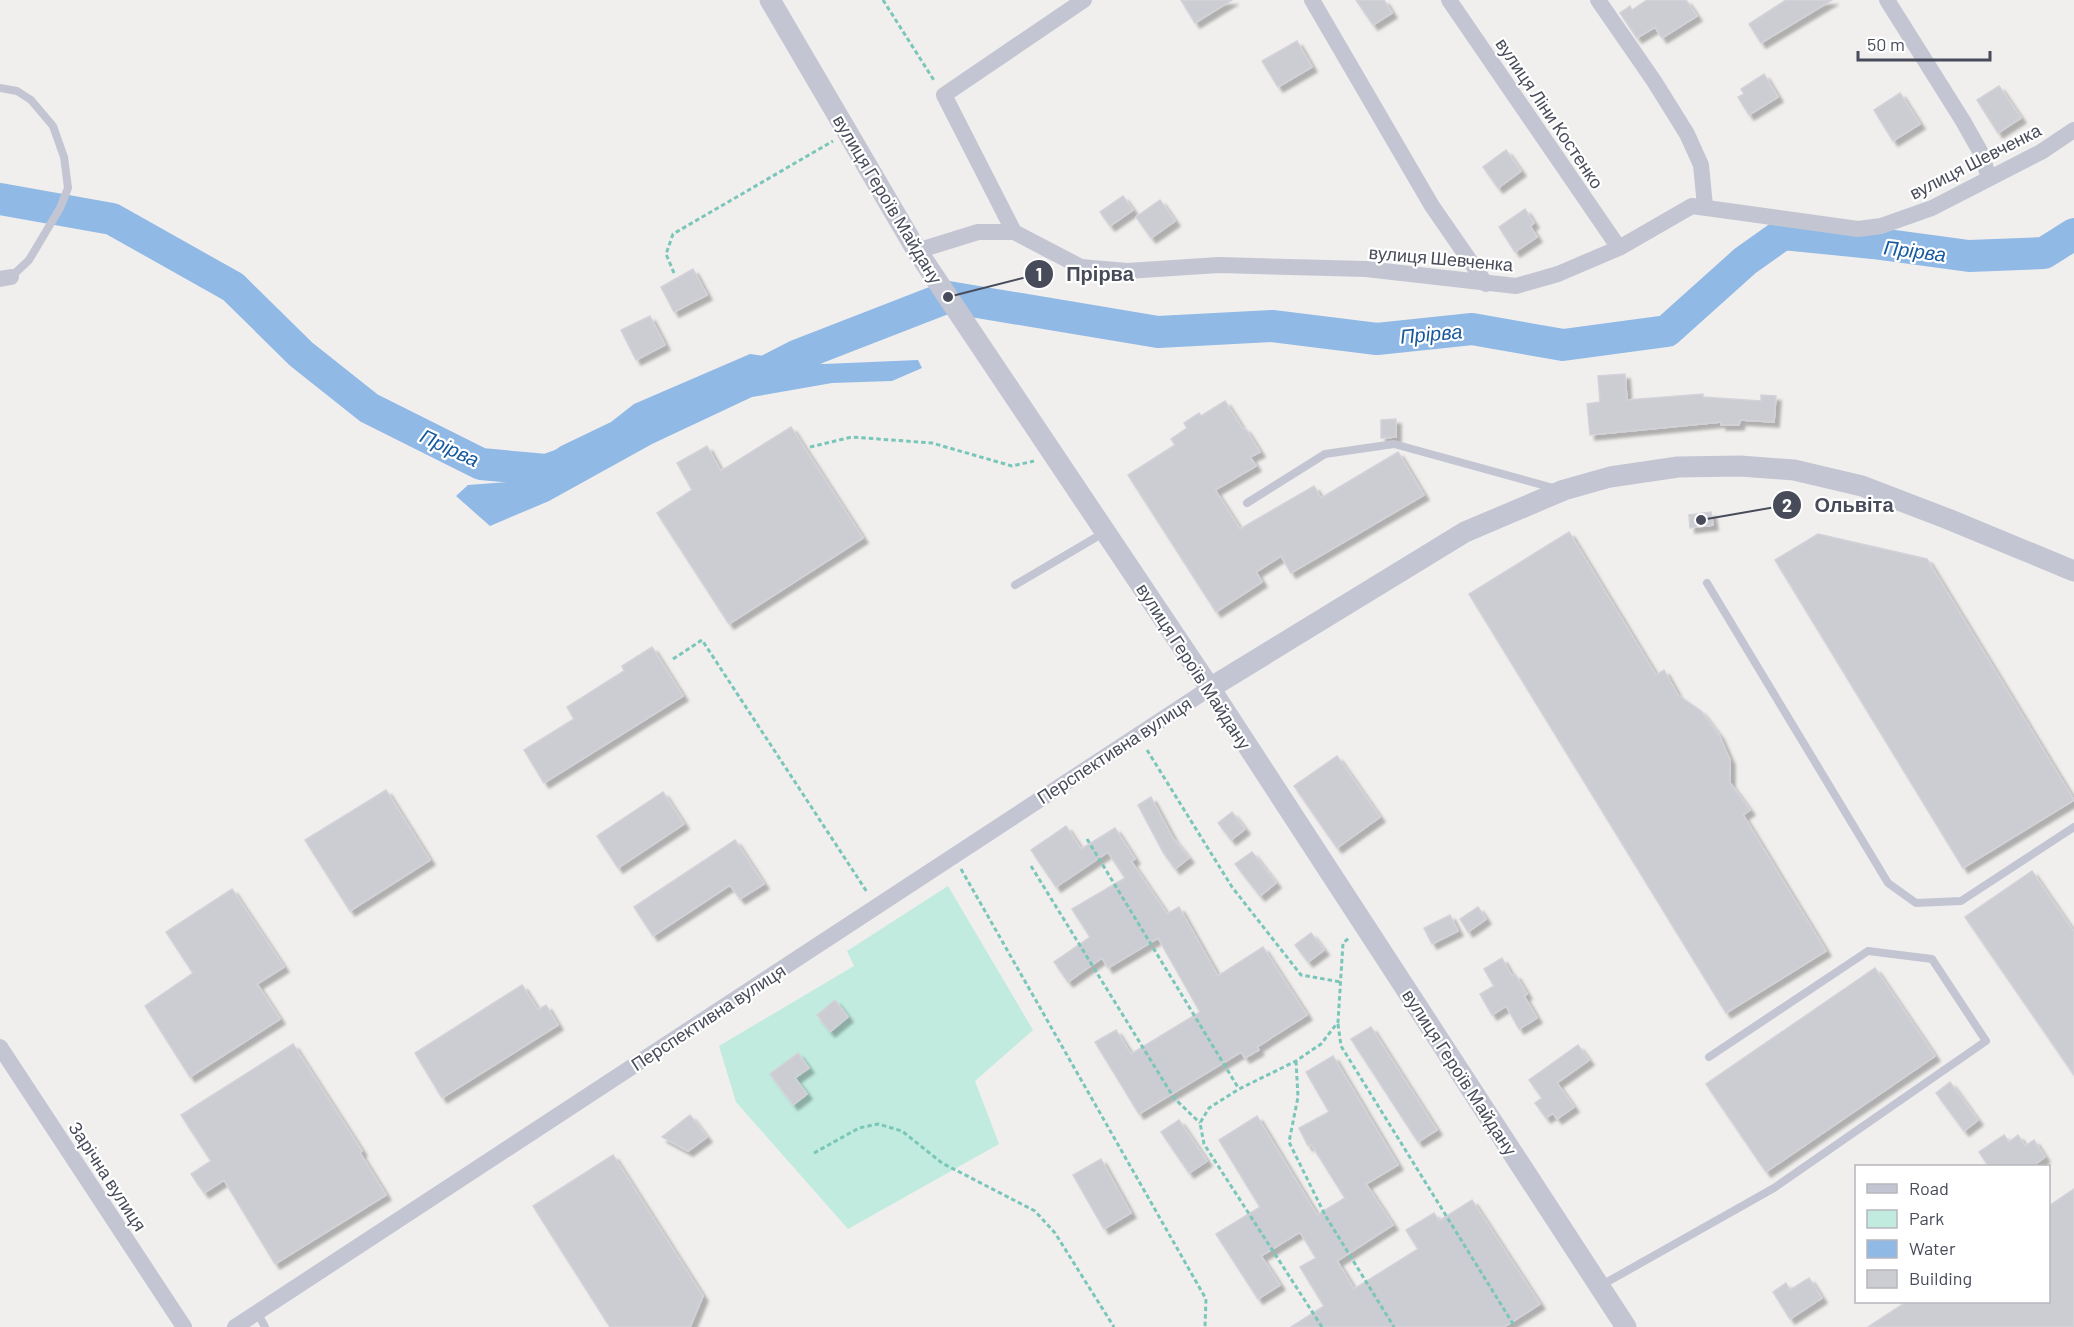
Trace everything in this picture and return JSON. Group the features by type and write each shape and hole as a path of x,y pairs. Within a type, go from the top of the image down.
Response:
{"street":[{"name":"вулиця Героїв Майдану","path":"770,0 917,251 1210,688 1626,1327"},
{"path":"1014,232 944,95 1084,0"},
{"path":"1312,0 1432,206 1486,284"},
{"name":"вулиця Ліни Костенко","path":"1449,0 1619,248"},
{"path":"1598,0 1654,81 1686,134 1701,165 1705,206"},
{"path":"1887,0 1963,121 1981,153 1989,178"},
{"name":"вулиця Шевченка","path":"917,251 978,232 1014,232 1082,267 1127,271 1219,265 1366,270 1516,286 1558,274 1619,248 1692,206 1858,229 1881,226 1932,208 2041,152 2074,130"},
{"name":"Перспективна вулиця","path":"235,1327 1210,688 1465,532 1564,490 1610,477 1678,467 1740,466 1794,470 1862,486 2074,571"},
{"name":"Зарічна вулиця","path":"0,1047 184,1327"}],"lane":[{"path":"0,88 17,91 31,100 53,126 64,157 68,188 60,208 29,260 5,278"},
{"path":"1247,503 1325,454 1395,444 1564,490"},
{"path":"1016,585 1106,531"},
{"path":"1707,583 1888,883 1916,903 1961,901 2074,827"},
{"path":"1599,1287 1774,1188 1986,1041 1932,959 1868,951 1709,1057"},
{"path":"256,1312 265,1327"}],"path":[{"path":"883,0 944,95"},
{"path":"674,273 666,254 673,234 847,132"},
{"path":"810,447 852,438 932,443 1012,466 1055,456"},
{"path":"673,659 702,640 876,906"},
{"path":"1138,735 1232,887 1301,975 1341,982"},
{"path":"1088,838 1239,1089"},
{"path":"954,855 1206,1299 1203,1326"},
{"path":"1031,866 1173,1098 1200,1123 1204,1144 1322,1327"},
{"path":"1363,924 1343,943 1338,1022 1341,1046 1515,1327"},
{"path":"1200,1123 1209,1108 1239,1089 1296,1061 1321,1044 1338,1022"},
{"path":"1296,1061 1298,1097 1289,1142 1325,1215 1394,1327"},
{"path":"814,1154 859,1128 878,1124 902,1131 942,1163 1035,1211 1055,1233 1114,1327"}],"green space":[{"path":"948,886 1033,1030 975,1081 999,1144 848,1229 736,1102 719,1046 854,966 847,951"}],"water":[{"path":"750,354 824,364 918,360 922,368 892,381 832,383 752,397 652,444 549,501 490,526 456,496 468,485 508,482 561,446 611,422 634,404"}],"building":[{"path":"1181,0 1232,0 1195,23"},
{"path":"1356,0 1384,0 1392,13 1373,25"},
{"path":"1647,0 1686,0 1697,16 1662,38 1655,27 1637,38 1620,13 1630,6 1632,10"},
{"path":"1786,0 1832,0 1761,43 1749,24"},
{"path":"1297,41 1312,67 1278,87 1262,61"},
{"path":"1764,74 1778,97 1749,115 1738,97 1744,94 1741,89"},
{"path":"1999,86 2021,118 1998,133 1977,100"},
{"path":"1900,93 1920,124 1893,141 1874,110"},
{"path":"1506,150 1521,171 1498,188 1483,167"},
{"path":"1123,196 1133,210 1110,226 1100,212"},
{"path":"1160,200 1175,221 1151,238 1136,217"},
{"path":"1525,209 1534,223 1530,226 1537,237 1515,252 1499,227"},
{"path":"693,269 707,295 674,312 661,287"},
{"path":"650,316 665,345 636,360 621,330"},
{"path":"1625,374 1627,400 1703,394 1703,397 1761,401 1761,395 1776,396 1774,422 1740,420 1739,425 1721,425 1721,422 1590,435 1587,404 1600,402 1598,376"},
{"path":"1225,401 1260,452 1250,457 1256,466 1215,490 1240,529 1314,486 1321,498 1398,452 1424,495 1291,573 1281,556 1256,572 1262,582 1216,612 1128,475 1175,445 1171,439 1187,428 1184,423 1199,413 1201,416"},
{"path":"1396,419 1396,437 1381,438 1381,420"},
{"path":"791,427 863,538 729,624 657,513 692,490 677,463 707,446 721,471"},
{"path":"1711,512 1713,525 1690,528 1689,515"},
{"path":"1569,532 1656,675 1664,670 1678,695 1701,711 1719,735 1730,760 1730,783 1750,810 1743,815 1826,951 1726,1013 1469,594"},
{"path":"1818,534 1927,559 2074,800 1963,868 1775,560"},
{"path":"652,647 683,696 544,783 524,750 574,719 567,707 624,671 622,666"},
{"path":"1337,756 1380,817 1337,848 1294,786"},
{"path":"386,790 430,860 350,911 305,840"},
{"path":"663,792 684,824 618,868 597,836"},
{"path":"1151,797 1173,838 1189,858 1175,869 1163,852 1138,805"},
{"path":"1232,812 1245,829 1231,840 1218,823"},
{"path":"1066,826 1081,849 1115,828 1135,859 1131,861 1167,914 1179,907 1218,976 1263,947 1307,1015 1257,1047 1259,1050 1245,1058 1241,1052 1139,1114 1095,1042 1116,1030 1131,1054 1200,1012 1158,938 1108,968 1102,958 1068,982 1054,962 1090,937 1072,909 1125,878 1108,852 1056,887 1031,850"},
{"path":"735,840 764,884 740,899 730,885 653,936 634,907"},
{"path":"1252,852 1276,883 1260,896 1235,864"},
{"path":"2032,871 2074,932 2074,1075 1965,917"},
{"path":"232,889 284,967 257,984 280,1019 190,1077 145,1006 193,973 166,932"},
{"path":"1478,907 1486,919 1468,932 1460,919"},
{"path":"1450,915 1458,931 1432,944 1424,928"},
{"path":"1311,933 1324,950 1308,962 1295,945"},
{"path":"1502,958 1512,976 1515,974 1527,994 1524,996 1537,1018 1519,1029 1506,1006 1492,1015 1480,994 1494,986 1484,969"},
{"path":"1875,968 1935,1056 1766,1172 1706,1084"},
{"path":"522,985 538,1010 546,1005 558,1025 442,1098 415,1053"},
{"path":"835,1000 848,1017 830,1032 817,1015"},
{"path":"1371,1027 1437,1130 1418,1142 1351,1039"},
{"path":"293,1044 362,1151 360,1153 386,1195 275,1264 224,1180 204,1193 191,1174 211,1161 181,1115"},
{"path":"1578,1045 1589,1060 1557,1083 1574,1107 1557,1119 1553,1113 1546,1118 1535,1103 1542,1098 1529,1080"},
{"path":"798,1053 809,1068 795,1078 807,1094 793,1105 770,1074"},
{"path":"1333,1056 1398,1165 1366,1184 1393,1225 1337,1261 1354,1289 1418,1249 1406,1230 1434,1213 1439,1221 1472,1200 1540,1304 1504,1327 1291,1327 1324,1306 1300,1267 1316,1258 1300,1232 1261,1256 1280,1285 1258,1299 1216,1234 1260,1207 1219,1140 1257,1116 1317,1215 1345,1198 1311,1144 1308,1146 1299,1128 1329,1112 1306,1072"},
{"path":"1950,1082 1978,1120 1964,1131 1936,1093"},
{"path":"690,1115 707,1137 688,1151 662,1137"},
{"path":"1179,1120 1207,1161 1189,1173 1161,1132"},
{"path":"2004,1135 2009,1142 2018,1135 2025,1146 2034,1140 2045,1157 2034,1165 1988,1165 1979,1152"},
{"path":"613,1155 703,1296 690,1327 610,1327 533,1206"},
{"path":"1101,1159 1131,1213 1104,1229 1073,1175"},
{"path":"2074,1189 2074,1327 1868,1327 1904,1303 2050,1303 2050,1205"},
{"path":"1809,1278 1822,1298 1790,1319 1773,1292 1786,1283 1790,1290"}],"waterway":[{"name":"Прірва","path":"0,199 112,219 233,287 301,354 369,408 481,464 546,470 569,462"},
{"name":"Прірва","path":"751,379 796,356 948,297 1158,332 1272,326 1377,339 1472,329 1563,345 1667,331 1745,261 1783,234 1969,256 2044,253 2074,234"}],"place":[{"name":"Прірва","path":"948,297"},
{"name":"Ольвіта","path":"1701,520"}]}
